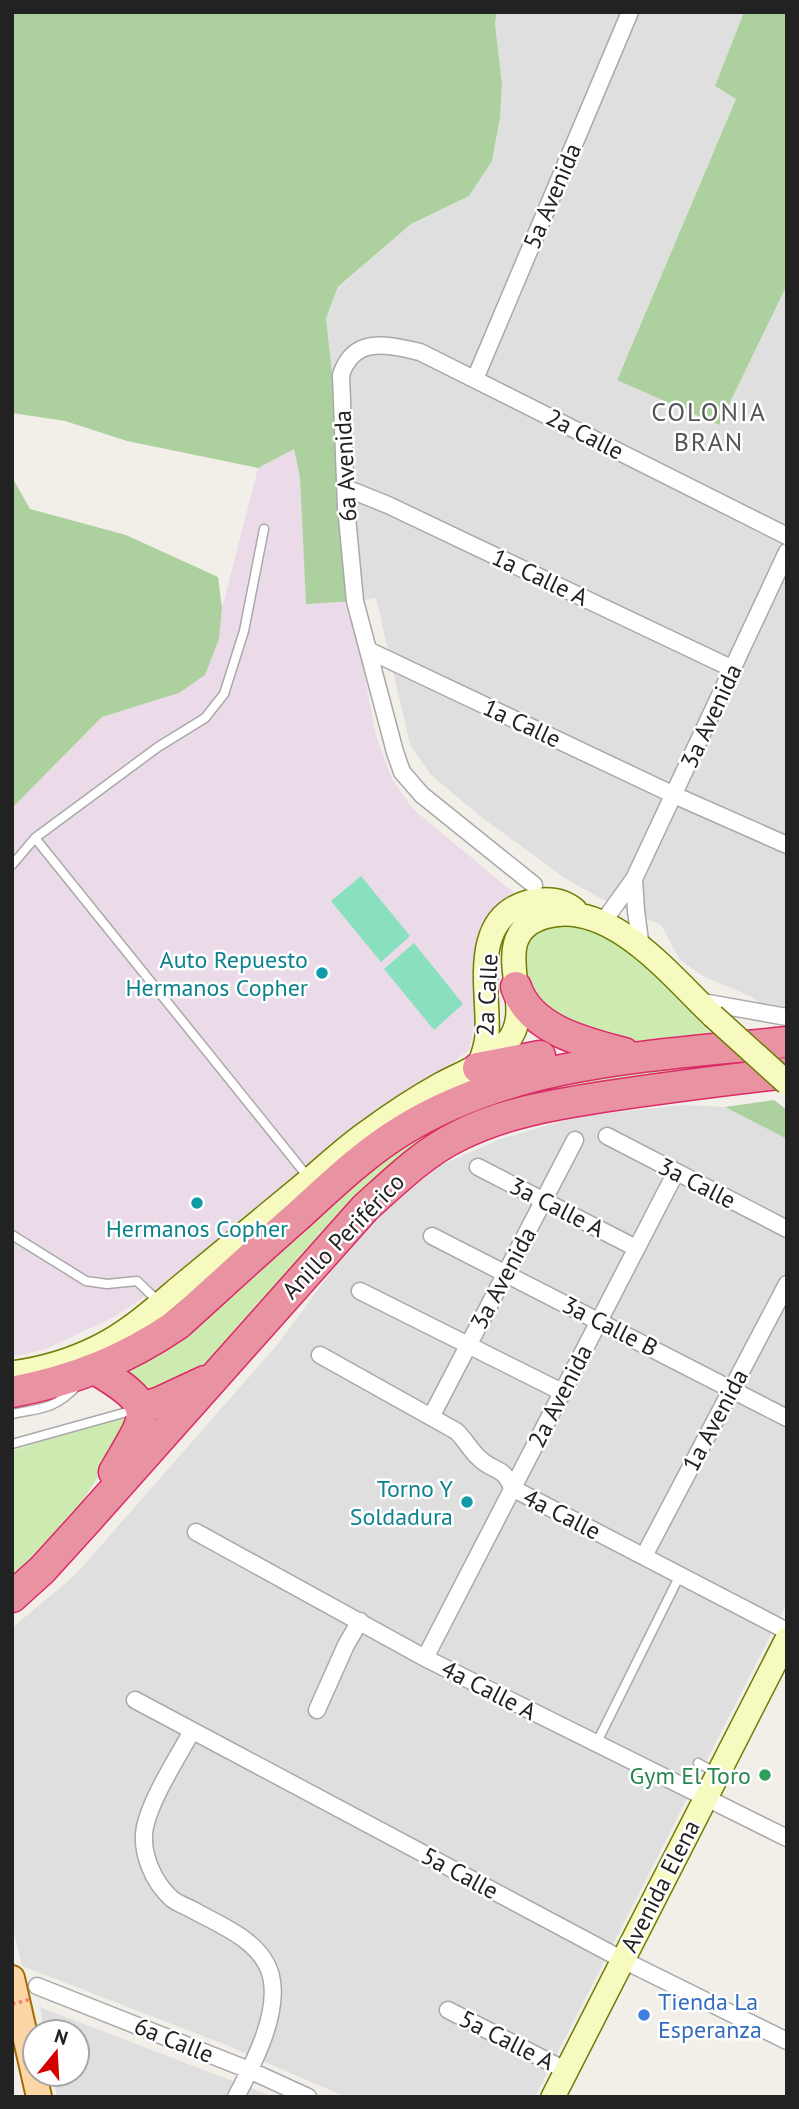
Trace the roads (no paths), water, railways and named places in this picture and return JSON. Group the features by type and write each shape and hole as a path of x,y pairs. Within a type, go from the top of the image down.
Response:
{"highway":[{"path":"516,987 529,1010 556,1029 600,1047 642,1057"},
{"name":"Anillo Periférico","path":"12,1392 93,1370 134,1352 169,1313 367,1155 402,1130 466,1098 574,1065 787,1042"},
{"path":"478,1068 563,1052 642,1057"},
{"name":"Anillo Periférico","path":"12,1597 42,1570 82,1526 365,1208 405,1171 457,1136 503,1117 552,1105 672,1086 787,1073"},
{"path":"82,1526 142,1424 141,1408 129,1390 93,1370"},
{"path":"141,1408 215,1376"}],"main road":[{"path":"12,1978 39,2097"}],"street":[{"name":"5a Avenida","path":"475,379 630,12"},
{"name":"6a Avenida","path":"370,650 355,601 341,375 346,361 359,350 377,344 421,352"},
{"name":"2a Calle","path":"421,352 787,536"},
{"name":"1a Calle A","path":"346,488 388,505 733,669"},
{"name":"3a Avenida","path":"592,918 634,880 787,552"},
{"name":"1a Calle","path":"370,650 674,795 787,845"},
{"path":"370,650 388,729 402,772 422,795 534,885"},
{"name":"3a Avenida","path":"634,880 641,948"},
{"name":"2a Calle","path":"478,1068 487,1033 484,965 490,942 499,924 514,909 533,901 545,900 566,903 626,935 787,1083"},
{"name":"2a Calle","path":"478,1068 507,1043 514,1031 518,1011 513,959 523,930 536,920 550,915 592,918"},
{"path":"705,1009 787,1017"},
{"name":"Anillo Periférico","path":"12,1374 51,1366 100,1346 139,1320 169,1313 310,1179 369,1130 413,1101 478,1068"},
{"name":"3a Calle","path":"607,1136 787,1229"},
{"name":"3a Avenida","path":"431,1417 575,1140"},
{"name":"3a Calle A","path":"478,1167 636,1248"},
{"name":"2a Avenida","path":"425,1658 676,1172"},
{"name":"3a Calle B","path":"432,1236 787,1418"},
{"name":"1a Avenida","path":"644,1556 787,1284"},
{"path":"360,1291 562,1392"},
{"name":"4a Calle","path":"320,1355 465,1439 479,1459 507,1474 512,1488 787,1631"},
{"name":"4a Calle A","path":"196,1532 425,1658 596,1744 671,1777 705,1799 787,1838"},
{"path":"317,1710 346,1645 360,1621"},
{"name":"Avenida Elena","path":"553,2097 705,1799 708,1768 787,1639"},
{"name":"5a Calle","path":"135,1700 623,1960 787,2041"},
{"path":"192,1731 153,1805 145,1827 145,1856 155,1877 172,1899 238,1934 258,1951 271,1975 266,2034 236,2097"},
{"name":"6a Calle","path":"35,1992 250,2070 308,2097"},
{"name":"5a Calle A","path":"448,2010 567,2071"}],"lane":[{"path":"12,865 35,838 158,747 205,718 218,702 244,631 264,529"},
{"path":"35,838 310,1179"},
{"path":"12,1236 86,1281 107,1284 137,1281 169,1313"},
{"path":"12,1414 49,1407 64,1400 93,1370"},
{"path":"12,1444 141,1408"},
{"path":"596,1744 680,1575"}],"place":[{"name":"Auto Repuesto Hermanos Copher","path":"322,973"},
{"name":"Hermanos Copher","path":"197,1203"},
{"name":"Torno Y Soldadura","path":"467,1502"},
{"name":"Gym El Toro","path":"765,1775"},
{"name":"Tienda La Esperanza","path":"644,2015"}],"district":[{"name":"COLONIA BRAN","path":"709,426"}]}
